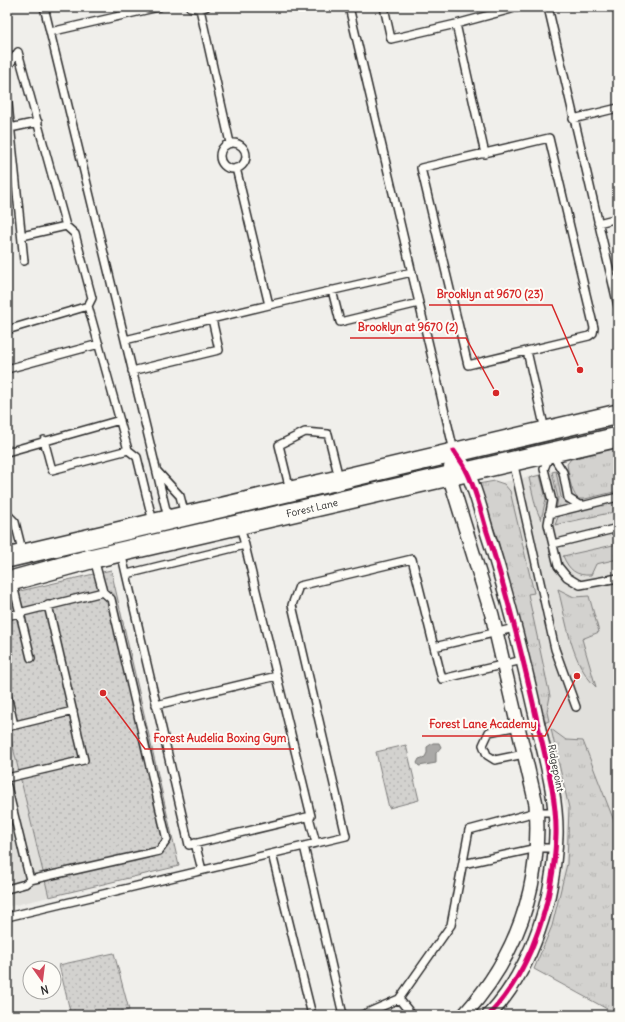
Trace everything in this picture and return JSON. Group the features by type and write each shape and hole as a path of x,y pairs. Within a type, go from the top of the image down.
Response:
{"main road":[{"path":"12,555 618,414"},
{"path":"551,452 550,443 558,439 608,427 618,423"},
{"name":"Forest Lane","path":"10,582 94,558 618,437"},
{"path":"236,503 240,524"},
{"path":"94,558 96,551 103,546 145,536 169,519"}],"street":[{"name":"Ridgepoint","path":"454,451 481,578 496,632 524,754 536,812 537,848 526,908 509,952 483,994 464,1015"},
{"name":"Ridgepoint","path":"458,473 500,573 515,628 552,790 556,834 552,870 544,912 527,960 498,1005 489,1015"},
{"path":"481,578 500,573"},
{"path":"519,732 540,734"}],"lane":[{"path":"44,7 169,519"},
{"path":"50,32 159,7"},
{"path":"190,7 203,8 230,143"},
{"path":"349,7 454,451"},
{"path":"384,7 391,39 456,24 519,7"},
{"path":"548,7 618,306"},
{"path":"456,24 485,154"},
{"path":"7,68 18,52 66,226 75,234 92,298 88,306 128,450 137,457 169,519"},
{"path":"7,94 24,261"},
{"path":"573,119 618,108"},
{"path":"10,128 38,122"},
{"path":"549,138 594,328 593,333 589,336 468,365 421,168 485,154 549,138"},
{"path":"230,143 237,144 242,147 246,153 246,159 242,165 236,168 230,168 224,165 221,159 221,152 224,146 230,143"},
{"path":"236,168 269,305"},
{"path":"598,222 618,218"},
{"path":"22,236 66,226"},
{"path":"125,340 412,272"},
{"path":"332,290 340,322 419,303"},
{"path":"7,330 88,306"},
{"path":"132,371 219,350 212,319"},
{"path":"7,369 99,344"},
{"path":"527,351 546,431"},
{"path":"7,452 44,440 120,420"},
{"path":"290,490 279,445 306,432 328,434 339,479"},
{"path":"44,440 52,470 128,450"},
{"path":"551,452 563,472 568,498 579,505 585,505"},
{"path":"551,452 544,470 552,501 548,524 558,566 567,577 580,584 618,578"},
{"path":"513,461 555,649 576,707"},
{"path":"156,470 180,496 169,519"},
{"path":"162,494 176,491"},
{"path":"549,514 618,497"},
{"path":"7,514 16,522 12,555"},
{"path":"240,524 311,816 309,817 316,843"},
{"path":"553,544 618,528"},
{"path":"126,574 245,545"},
{"path":"121,552 189,845 309,817"},
{"path":"7,889 25,884 30,880 159,851 167,840 111,599 103,592 94,558"},
{"path":"7,917 346,836 292,605 299,586 412,559 442,679 523,660"},
{"path":"10,582 31,658"},
{"path":"7,616 103,592"},
{"path":"7,778 84,760 48,605"},
{"path":"434,647 515,628"},
{"path":"156,705 277,676"},
{"path":"7,695 11,726 73,711"},
{"path":"519,732 489,732 483,745 487,755 495,760 524,754"},
{"path":"7,786 30,880"},
{"path":"362,1015 400,999 451,925 469,830 536,812 554,812"},
{"path":"195,843 202,870"},
{"path":"304,846 343,1015"},
{"path":"463,864 537,848 554,848"},
{"path":"272,854 312,1015"},
{"path":"400,999 412,1015"}],"shaded area":[{"path":"618,455 618,1000 538,957 553,911 565,861 567,813 519,604 484,487"},
{"path":"7,722 49,897 7,907"},
{"path":"433,743 439,743 441,747 436,753 436,763 419,766 417,763 419,759 425,757 427,747"}],"green space":[{"path":"618,448 618,491 585,499 578,499 569,478 567,464 571,459"},
{"path":"556,471 561,497 569,507 556,510 558,498 552,472"},
{"path":"540,475 546,499 541,520 536,508 529,478"},
{"path":"495,481 504,484 510,491 534,593 528,594 550,696 547,712 549,721 544,723 498,540 478,484"},
{"path":"618,501 618,511 555,525 558,517 562,515"},
{"path":"618,544 618,559 596,564 591,575 581,574 574,571 568,565 563,556"},
{"path":"111,570 179,866 49,897 7,722 7,594"},
{"path":"558,589 574,597 589,596 599,632 582,639 596,687 581,666 575,654 567,629"},
{"path":"551,729 566,740 583,741 616,826 618,825 618,1015 534,969 552,926 567,864 569,808"},
{"path":"406,745 419,800 389,808 376,752"},
{"path":"114,953 129,1010 108,1015 71,1015 62,978 62,964"}],"cycle path":[{"path":"454,451 464,466 473,486 508,600 546,760 556,820 551,883 546,907 538,931 518,976 504,997 489,1015"}],"place":[{"name":"Brooklyn at 9670 (23)","path":"580,370"},
{"name":"Brooklyn at 9670 (2)","path":"496,393"},
{"name":"Forest Lane Academy","path":"577,676"},
{"name":"Forest Audelia Boxing Gym","path":"103,693"}]}
